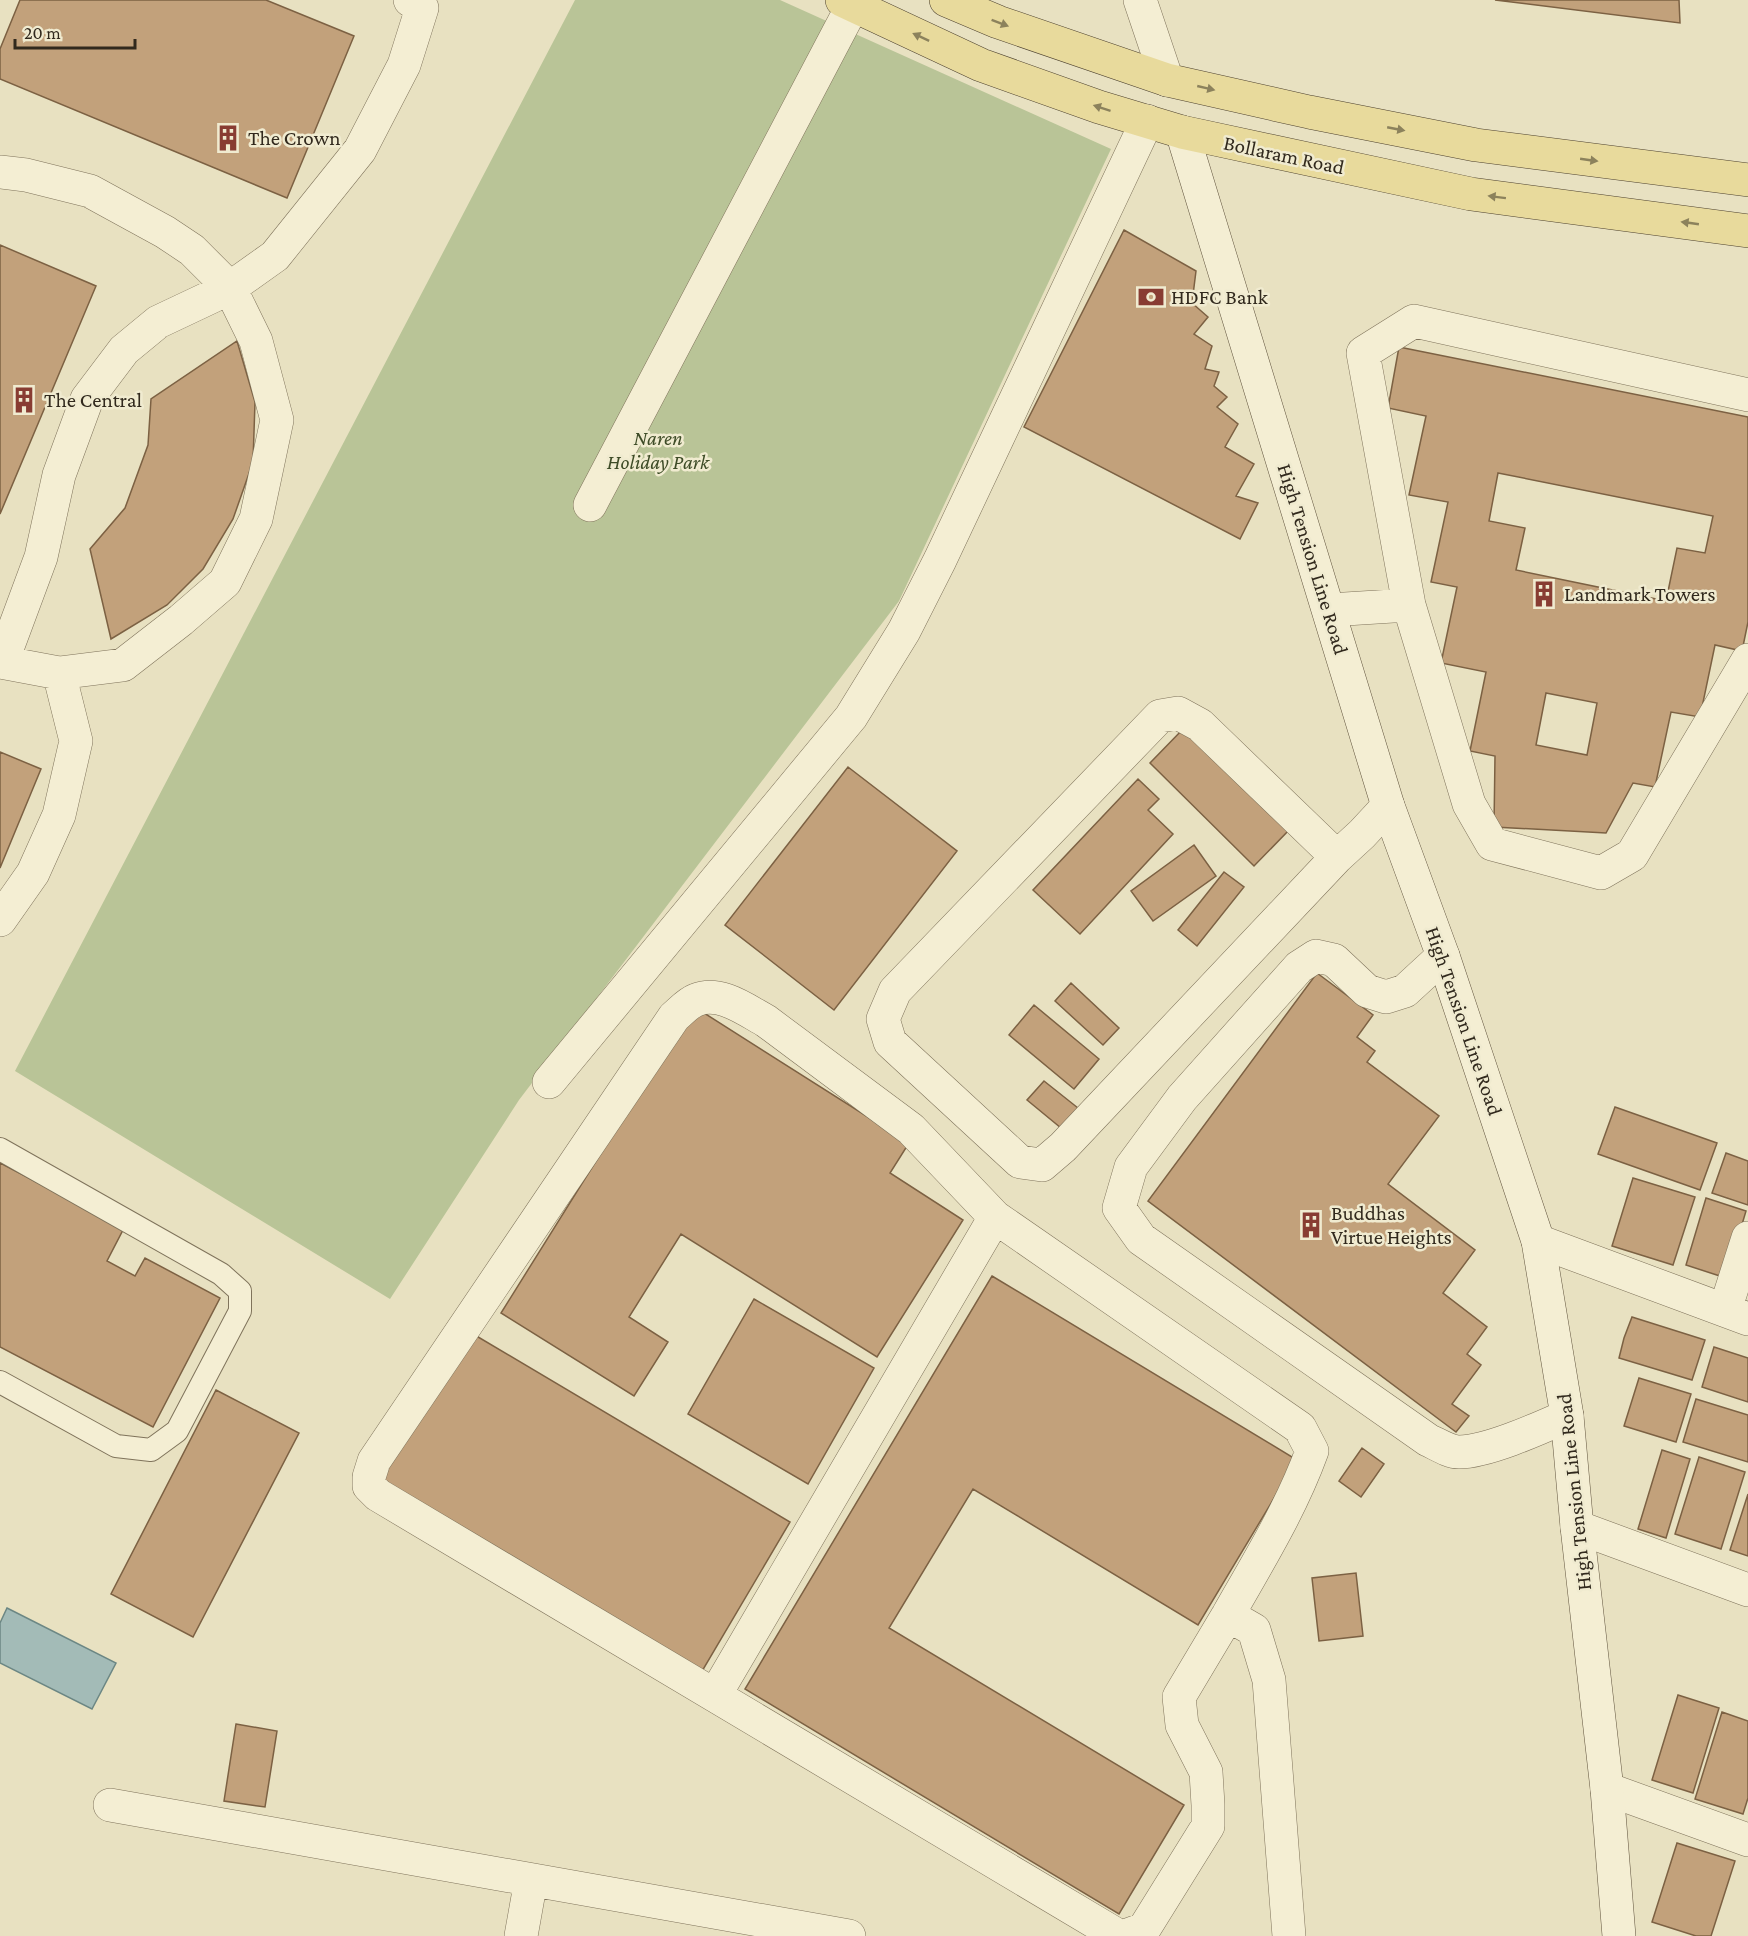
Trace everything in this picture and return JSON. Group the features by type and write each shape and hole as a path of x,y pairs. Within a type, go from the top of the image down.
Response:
{"main road":[{"path":"946,0 998,22 1167,80 1309,112 1476,145 1748,180"},
{"name":"Bollaram Road","path":"848,3 981,65 1099,107 1182,132 1471,194 1748,231"}],"street":[{"path":"1140,0 1167,80"},
{"path":"0,172 90,191 165,232 192,250 230,288 256,341 277,420 256,519 225,582 182,620 123,665 59,673 1,662 41,557 58,475 87,399 124,350 159,322 230,288 275,256 360,150 404,65 423,2"},
{"path":"590,505 848,3"},
{"path":"549,1082 851,717 904,631 940,560 1147,121"},
{"name":"High Tension Line Road","path":"1182,132 1388,806 1443,956 1538,1241 1567,1416 1577,1527 1607,1789 1619,1936"},
{"path":"1748,395 1414,321 1363,353 1409,605 1469,804 1492,844 1601,873 1632,855 1748,660"},
{"path":"1329,610 1409,605"},
{"path":"0,920 33,873 59,815 76,741 59,673"},
{"path":"1337,857 1200,725 1178,713 1160,716 895,991 883,1019 890,1042 1020,1162 1042,1165 1063,1147 1388,806"},
{"path":"1443,956 1405,991 1386,997 1367,991 1334,960 1316,956 1299,966 1182,1098 1131,1167 1119,1208 1142,1239 1428,1440 1456,1453 1479,1450 1539,1429 1567,1416"},
{"path":"711,996 725,1000 766,1021 911,1129 995,1217 1300,1428 1312,1451 1303,1476 1276,1531 1228,1616 1179,1698 1182,1725 1206,1772 1208,1826 1144,1929 1135,1934 1117,1935 378,1495 369,1486 369,1477 374,1461 674,1017 694,1000 711,996"},
{"path":"714,1695 995,1217"},
{"path":"1538,1241 1736,1315 1748,1238"},
{"path":"1577,1527 1748,1590"},
{"path":"1228,1616 1254,1630 1269,1680 1289,1936"},
{"path":"1607,1789 1748,1840"},
{"path":"110,1805 808,1932 849,1936"},
{"path":"521,1936 531,1880"}],"lane":[{"path":"0,1149 221,1274 240,1291 240,1311 177,1431 151,1450 116,1446 0,1382"}],"green space":[{"name":"Naren Holiday Park","path":"575,0 780,0 1111,149 899,601 519,1100 390,1299 15,1071"}],"water":[{"path":"7,1608 116,1663 92,1709 0,1663 0,1623"}],"building":[{"name":"The Crown","path":"20,0 266,0 354,36 287,198 0,79 0,49"},
{"path":"1495,0 1679,0 1680,23"},
{"path":"1124,230 1196,271 1192,303 1208,317 1194,334 1212,346 1205,369 1219,372 1214,386 1227,397 1217,407 1238,424 1225,447 1254,464 1236,496 1258,503 1240,539 1024,427"},
{"name":"The Central","path":"0,245 96,286 0,514"},
{"path":"237,341 255,402 253,462 233,519 203,569 167,605 111,639 90,549 125,508 148,445 151,399"},
{"name":"Landmark Towers","path":"1399,347 1748,417 1748,622 1742,651 1715,645 1700,717 1671,712 1655,787 1633,783 1606,833 1494,827 1495,756 1470,751 1486,672 1441,663 1457,587 1431,582 1448,502 1409,495 1426,416 1388,408","holes":["1498,473 1713,516 1705,553 1677,548 1666,601 1516,570 1525,528 1489,521","1546,693 1597,703 1587,755 1536,745"]},
{"path":"1183,729 1290,829 1254,866 1150,763"},
{"path":"0,752 41,769 0,868"},
{"path":"848,767 957,851 834,1010 725,925"},
{"path":"1138,779 1159,799 1148,810 1173,834 1080,934 1033,890"},
{"path":"1194,845 1216,876 1153,921 1131,891"},
{"path":"1224,872 1244,887 1197,946 1178,930"},
{"name":"Buddhas Virtue Heights","path":"1317,973 1373,1015 1357,1037 1375,1051 1367,1062 1439,1116 1388,1184 1475,1250 1443,1293 1487,1327 1467,1354 1481,1365 1452,1404 1469,1416 1456,1432 1148,1201"},
{"path":"1071,983 1119,1028 1103,1045 1055,1001"},
{"path":"1034,1005 1099,1059 1074,1089 1009,1035"},
{"path":"693,1006 909,1143 890,1173 963,1220 877,1357 681,1234 629,1317 668,1342 634,1396 501,1313"},
{"path":"1044,1081 1078,1108 1061,1128 1027,1100"},
{"path":"1615,1107 1717,1143 1700,1190 1598,1154"},
{"path":"1726,1153 1748,1161 1748,1205 1712,1193"},
{"path":"0,1163 124,1228 107,1261 135,1276 145,1258 220,1298 153,1427 0,1347"},
{"path":"1633,1178 1695,1197 1673,1265 1612,1246"},
{"path":"1706,1198 1746,1211 1726,1278 1686,1265"},
{"path":"992,1276 1297,1460 1198,1625 973,1489 889,1628 1184,1805 1119,1914 745,1689"},
{"path":"754,1299 874,1368 808,1484 688,1414"},
{"path":"1632,1317 1705,1340 1692,1380 1619,1358"},
{"path":"468,1331 790,1522 701,1673 379,1482"},
{"path":"1714,1347 1748,1358 1748,1402 1702,1387"},
{"path":"1639,1378 1691,1394 1676,1442 1624,1426"},
{"path":"216,1390 299,1433 193,1637 111,1594"},
{"path":"1696,1399 1748,1415 1748,1462 1683,1442"},
{"path":"1362,1448 1384,1464 1361,1497 1339,1481"},
{"path":"1662,1450 1690,1459 1666,1538 1638,1529"},
{"path":"1699,1457 1745,1472 1721,1549 1675,1534"},
{"path":"1748,1494 1748,1556 1730,1550"},
{"path":"1356,1573 1363,1636 1319,1641 1312,1578"},
{"path":"1678,1695 1719,1708 1693,1793 1652,1780"},
{"path":"1722,1712 1748,1721 1748,1798 1743,1814 1695,1799"},
{"path":"236,1724 277,1731 265,1807 224,1801"},
{"path":"1677,1843 1735,1861 1711,1936 1696,1936 1652,1922"}],"place":[{"name":"The Crown","path":"228,138"},
{"name":"HDFC Bank","path":"1151,297"},
{"name":"The Central","path":"24,400"},
{"name":"Landmark Towers","path":"1544,594"},
{"name":"Buddhas Virtue Heights","path":"1311,1225"}]}
